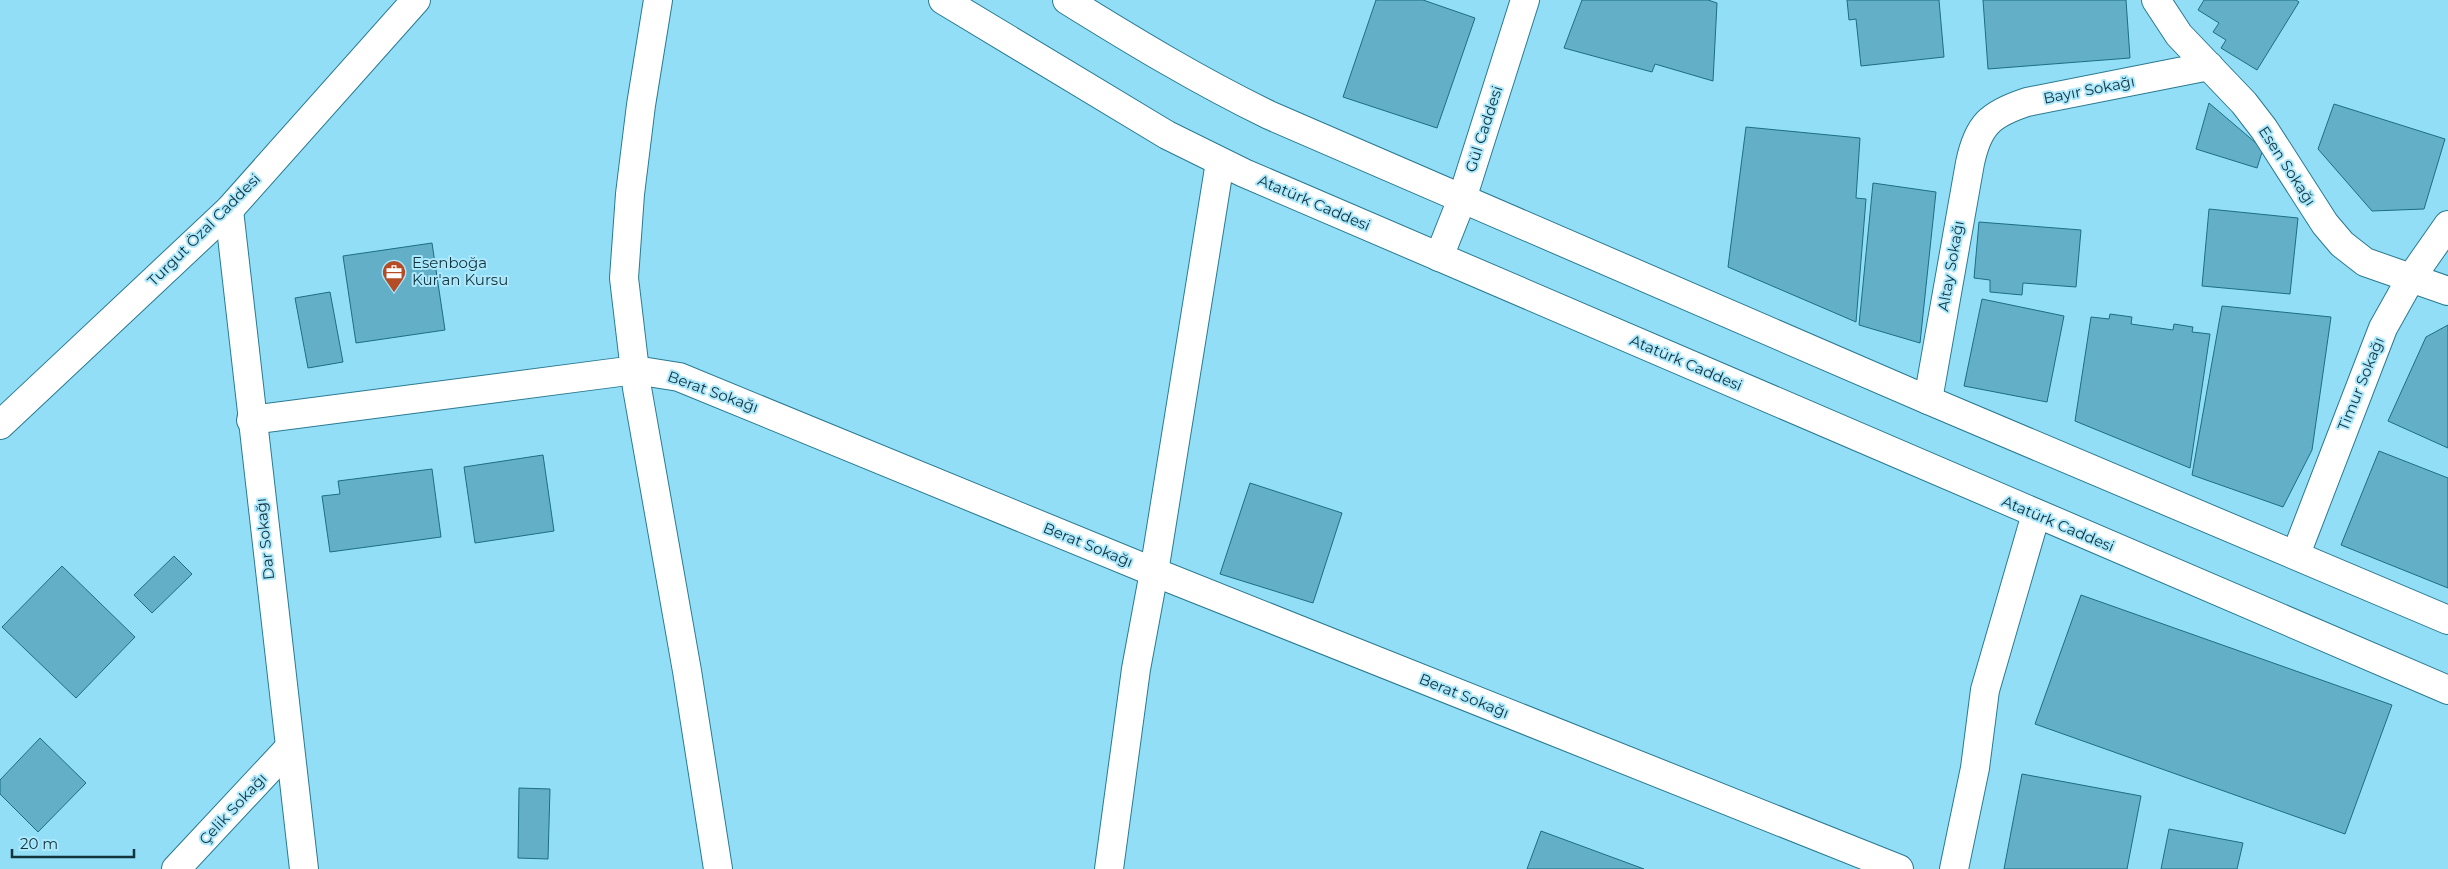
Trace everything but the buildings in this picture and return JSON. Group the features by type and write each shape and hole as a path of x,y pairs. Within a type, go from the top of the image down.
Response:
{"street":[{"name":"Turgut Özal Caddesi","path":"0,425 229,210 416,0"},
{"path":"658,0 641,105 625,232 624,278 635,370 718,869"},
{"name":"Atatürk Caddesi","path":"943,0 1167,135 1220,162 2448,690"},
{"path":"1067,0 1147,50 1222,92 1462,199 1928,400 2296,554 2448,620"},
{"name":"Gül Caddesi","path":"1439,257 1462,199 1526,0"},
{"name":"Esen Sokağı","path":"2156,0 2179,35 2244,103 2264,129 2325,224 2342,244 2365,262 2448,291"},
{"name":"Bayır Sokağı","path":"1979,133 1991,118 2003,110 2027,102 2209,66"},
{"name":"Altay Sokağı","path":"1928,400 1970,164 1979,133"},
{"path":"1109,869 1136,669 1154,572 1220,162"},
{"name":"Dar Sokağı","path":"229,210 304,869"},
{"name":"Timur Sokağı","path":"2296,554 2383,328 2411,278 2448,225"},
{"name":"Berat Sokağı","path":"252,420 635,370 672,376 700,385 1154,572 1899,869"},
{"path":"1954,869 1974,768 1985,690 2036,514"},
{"name":"Çelik Sokağı","path":"176,869 289,748"}],"place":[{"name":"Esenboğa Kur'an Kursu","path":"394,293"}]}
